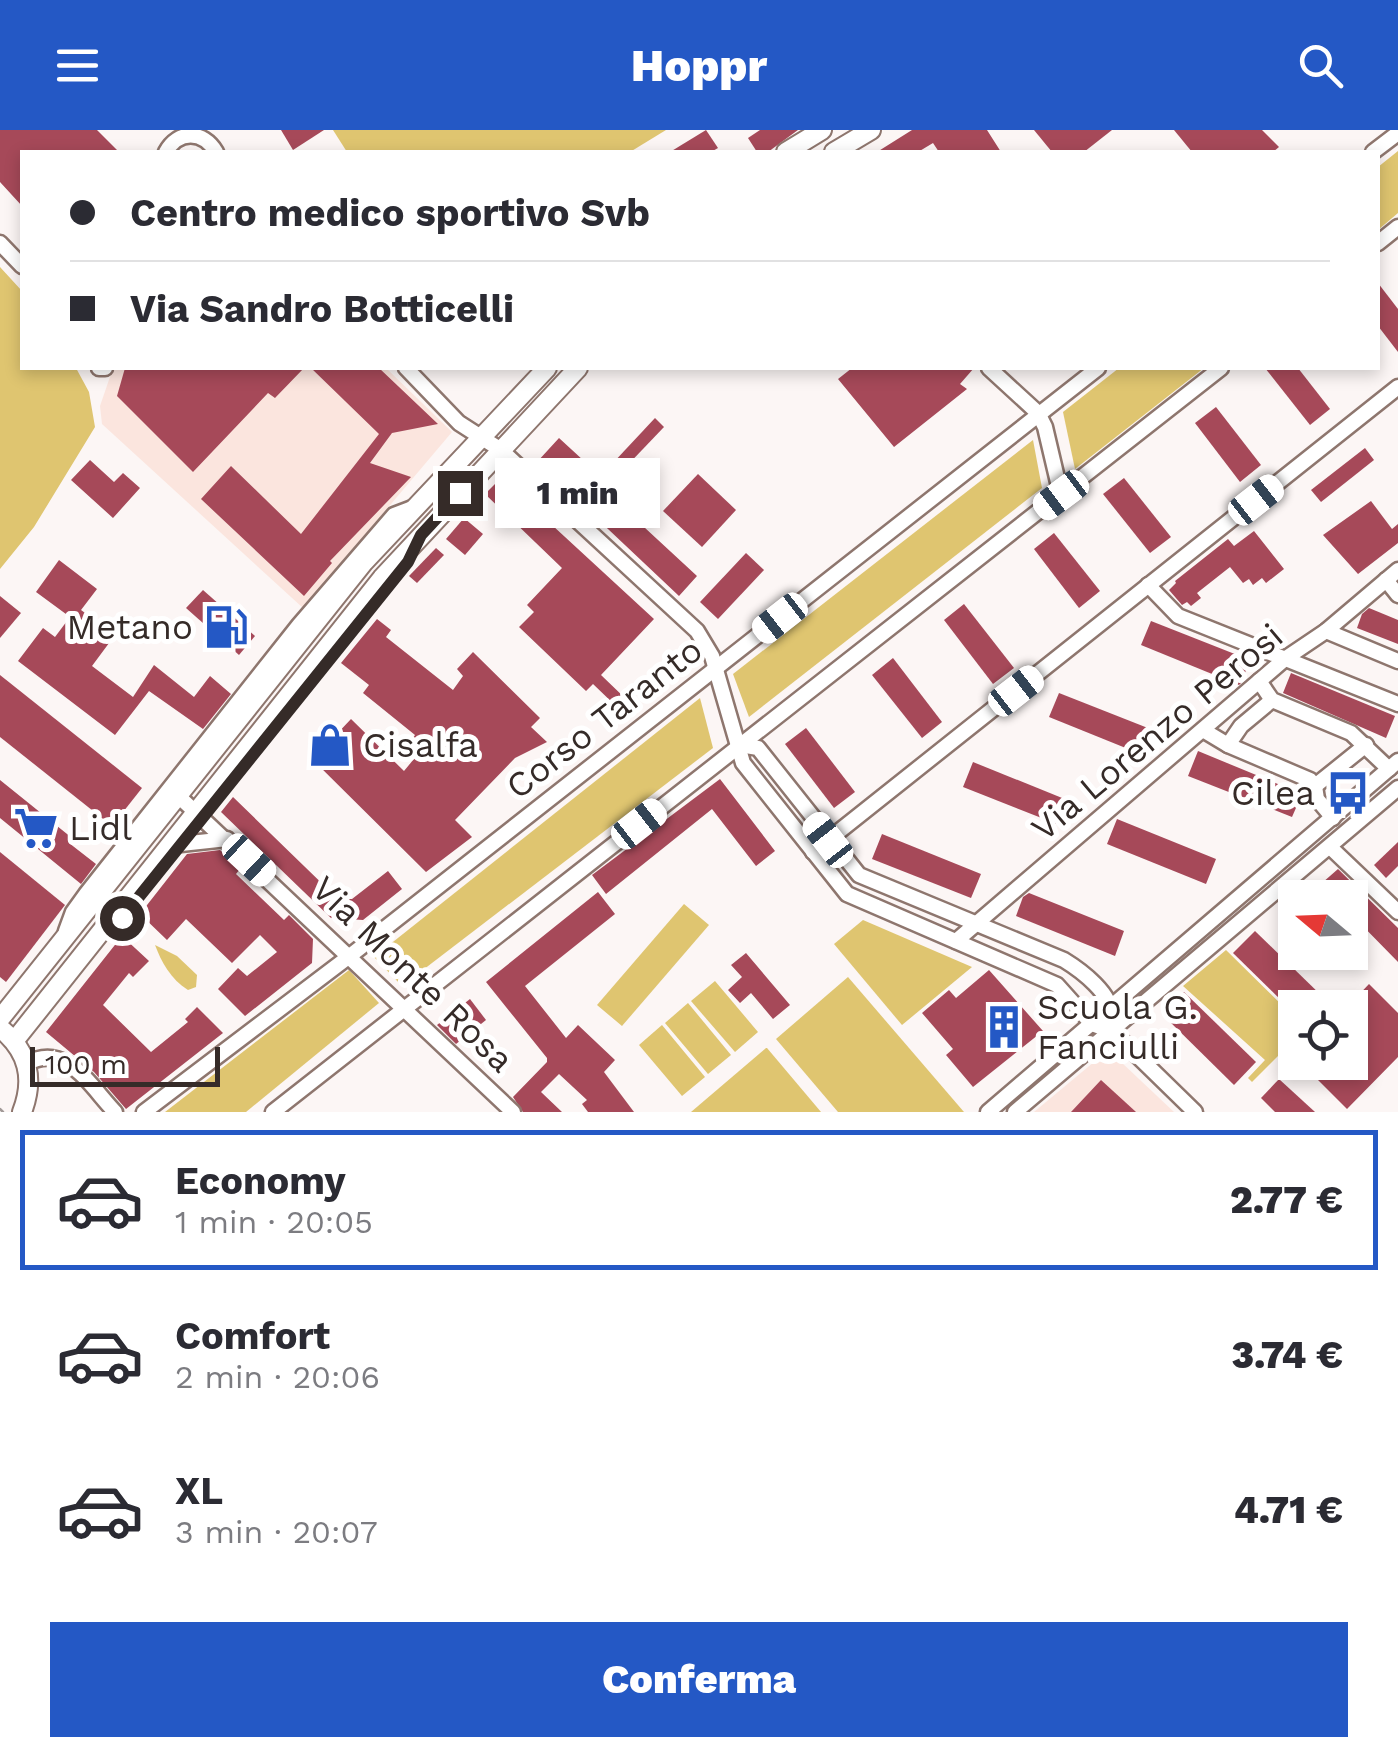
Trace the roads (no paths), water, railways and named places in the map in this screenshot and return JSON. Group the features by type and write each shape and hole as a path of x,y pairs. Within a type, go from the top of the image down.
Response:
{"main road":[{"path":"789,150 822,130"},
{"path":"837,150 872,130"},
{"path":"0,1019 174,792 312,626 416,507 545,370"},
{"path":"24,1110 29,1083 26,1064 8,1034 200,814 382,578 576,370"}],"street":[{"path":"168,150 177,138 190,132 213,142"},
{"path":"1376,150 1398,132"},
{"path":"0,243 20,264"},
{"path":"408,370 459,423 501,450 697,631 716,669 743,763 836,882 857,901 1052,982 1068,994 1092,1024 1112,1032 1195,1112"},
{"path":"992,370 1038,413 1066,491"},
{"name":"Corso Taranto","path":"144,1112 351,955 1095,370"},
{"path":"273,1112 1218,370"},
{"path":"813,852 1398,387"},
{"path":"1392,575 1398,594"},
{"name":"Via Lorenzo Perosi","path":"956,940 1203,730 1266,691 1286,658 1326,631 1392,575"},
{"path":"1148,586 1178,616 1398,704"},
{"path":"1326,631 1398,661"},
{"path":"988,1112 1394,765 1351,733 1266,691 1228,745"},
{"path":"1203,730 1228,745 1310,780 1333,818"},
{"path":"740,745 758,748 828,840 868,881 1070,964 1112,1006 1112,1032"},
{"path":"1316,793 1370,748"},
{"path":"1016,1112 1398,788"},
{"name":"Via Monte Rosa","path":"174,792 513,1112"},
{"path":"79,957 100,946 182,844 200,814"},
{"path":"182,844 227,839"},
{"path":"1330,847 1398,912"},
{"path":"26,1064 48,1057 65,1059 115,1112"}],"tram line":[{"path":"0,1109 3,1112"}],"place":[{"name":"Metano","path":"226,627"},
{"name":"Cisalfa","path":"330,745"},
{"name":"Cilea","path":"1348,793"},
{"name":"Lidl","path":"36,828"},
{"name":"Scuola G. Fanciulli","path":"1004,1027"}]}
